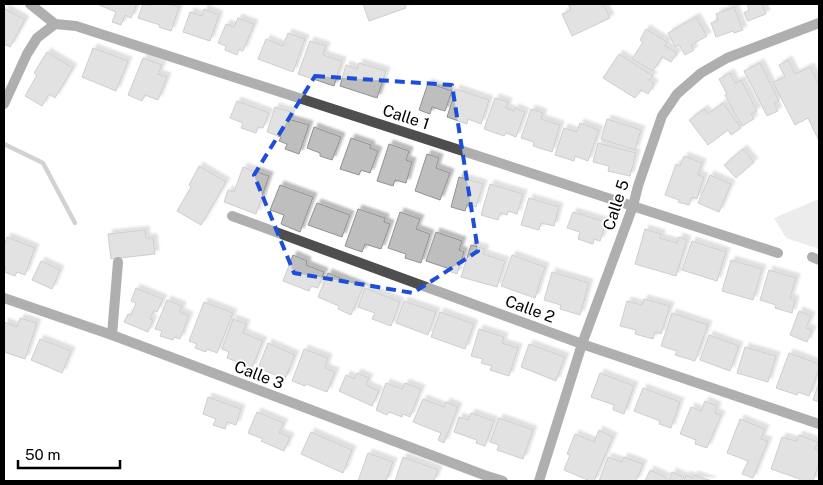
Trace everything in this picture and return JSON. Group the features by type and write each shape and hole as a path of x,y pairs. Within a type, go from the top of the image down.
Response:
{"street":[{"path":"4,104 27,54 37,38 55,24 30,4"},
{"name":"Calle 5","path":"540,481 582,344 633,206 662,116 677,94 701,73 727,58 819,23"},
{"name":"Calle 1","path":"55,24 76,26 778,253"},
{"name":"Calle 2","path":"232,216 582,344 819,424"},
{"path":"112,335 118,262"},
{"name":"Calle 3","path":"4,298 112,335 503,481"}],"highlighted area":[{"path":"315,76 452,85 478,251 413,293 294,273 254,175"}],"shaded area":[{"path":"819,199 819,249 786,238 774,218"}],"building":[{"path":"99,4 137,4 131,18 125,15 121,25 112,22 116,12"},
{"path":"143,4 168,4 179,7 171,31 159,27 160,25 138,18"},
{"path":"363,4 404,4 406,8 369,21"},
{"path":"568,4 603,4 610,18 572,36 562,14 571,10"},
{"path":"747,4 762,4 766,14 748,21 744,13 749,10"},
{"path":"734,7 743,30 734,33 733,31 716,37 711,23 718,20 716,14"},
{"path":"4,8 25,20 10,47 4,44"},
{"path":"204,9 219,15 210,41 183,32 190,12 202,16"},
{"path":"696,17 707,36 691,45 694,50 685,55 679,45 675,47 668,33"},
{"path":"238,18 254,24 243,51 239,49 237,55 225,50 226,46 218,43 226,24 234,27"},
{"path":"646,29 667,42 665,46 677,53 671,62 662,57 653,71 632,59 643,42 640,40"},
{"path":"288,33 305,39 293,72 258,59 266,39 283,46"},
{"path":"310,41 326,46 323,55 342,61 334,86 298,74"},
{"path":"93,48 128,61 116,91 82,77"},
{"path":"47,52 73,68 55,98 49,94 42,106 25,96 37,75 34,73"},
{"path":"619,54 653,76 649,80 654,84 648,94 641,90 635,98 603,78"},
{"path":"143,58 162,65 158,74 167,77 158,100 145,95 142,101 128,95"},
{"path":"788,60 795,74 810,67 819,85 819,141 808,118 795,125 773,82 785,77 779,65"},
{"path":"359,63 386,71 377,98 340,86 346,65 357,69"},
{"path":"760,63 779,101 774,103 778,111 767,116 744,71"},
{"path":"730,73 735,83 741,80 757,111 751,114 754,119 742,126 725,95 727,94 719,79"},
{"path":"428,83 452,91 445,111 432,107 430,114 419,110"},
{"path":"456,89 489,100 481,124 468,119 467,124 447,117"},
{"path":"495,98 508,102 506,108 514,111 515,108 525,112 516,137 506,133 504,136 484,129"},
{"path":"237,101 269,113 263,128 258,127 256,133 241,128 243,123 230,118"},
{"path":"723,103 741,128 731,135 728,130 708,145 689,120 704,109 708,114"},
{"path":"275,107 291,112 288,119 309,125 299,154 285,149 287,144 279,141 281,137 267,132"},
{"path":"531,109 543,113 541,119 560,125 552,152 533,146 534,142 521,138"},
{"path":"607,119 641,130 635,150 601,139"},
{"path":"580,123 599,130 588,161 575,156 574,161 555,155 564,128 577,132"},
{"path":"314,127 341,137 332,160 320,156 320,153 307,148"},
{"path":"351,138 371,145 370,148 378,151 370,173 361,170 359,175 340,169"},
{"path":"598,143 636,153 630,176 608,171 609,166 593,162"},
{"path":"389,144 409,151 406,160 412,162 406,183 395,180 393,186 377,181"},
{"path":"743,149 754,162 736,178 724,165"},
{"path":"427,154 439,158 436,168 450,173 440,200 415,191"},
{"path":"684,156 702,163 698,175 704,177 697,199 692,197 689,205 665,195 676,164 680,166"},
{"path":"199,166 226,182 201,225 177,211 191,187 189,185"},
{"path":"243,167 269,176 256,214 224,202 228,190 234,192"},
{"path":"710,175 731,184 719,212 698,203"},
{"path":"459,177 483,184 476,207 467,205 465,211 451,207"},
{"path":"490,184 523,194 517,214 508,211 507,215 500,213 498,220 481,215"},
{"path":"280,185 313,197 300,232 281,224 284,215 270,210"},
{"path":"529,198 559,207 554,226 541,223 539,230 521,225"},
{"path":"317,203 350,215 342,237 308,225"},
{"path":"358,209 385,218 384,222 390,224 381,249 365,244 362,252 345,246"},
{"path":"400,212 420,219 416,229 430,234 421,263 405,258 406,254 388,248"},
{"path":"573,212 606,222 600,241 594,239 593,244 578,239 580,232 567,228"},
{"path":"645,229 661,234 660,238 677,243 679,237 687,240 676,276 635,264"},
{"path":"145,230 146,238 153,238 155,254 111,259 108,234"},
{"path":"436,232 462,241 459,250 464,252 457,274 449,271 450,269 426,261"},
{"path":"7,237 35,248 25,275 17,272 15,276 4,272 6,268 4,267 4,246"},
{"path":"692,241 726,252 717,281 682,270"},
{"path":"471,245 485,249 483,254 505,261 497,287 461,277"},
{"path":"293,255 307,261 306,265 324,272 318,288 311,286 309,291 283,281"},
{"path":"512,255 545,267 535,298 501,286"},
{"path":"731,260 762,269 753,300 722,291"},
{"path":"41,261 60,270 52,289 32,280"},
{"path":"769,270 796,278 790,298 795,300 792,313 775,308 776,305 760,300"},
{"path":"552,272 589,283 580,315 560,309 561,305 544,300"},
{"path":"328,273 363,287 351,315 338,309 339,306 318,297"},
{"path":"136,288 163,299 157,312 154,310 150,319 153,320 148,332 124,322 128,314 131,315 136,303 131,301"},
{"path":"365,288 400,302 391,326 372,319 375,313 358,307"},
{"path":"644,299 670,306 661,334 655,332 653,339 635,334 636,330 620,326 627,301 642,305"},
{"path":"167,300 182,306 180,312 189,316 180,339 174,337 173,340 160,336 162,331 155,329"},
{"path":"404,301 436,312 428,335 396,323"},
{"path":"204,302 233,313 217,353 207,349 206,352 195,348 197,344 189,341"},
{"path":"799,311 811,316 806,328 812,330 807,342 790,335"},
{"path":"440,312 474,324 465,349 431,337"},
{"path":"672,313 708,325 695,361 675,355 677,351 661,346"},
{"path":"20,318 37,323 25,359 4,352 4,322 17,327"},
{"path":"233,319 246,324 243,333 263,341 252,368 227,358 229,352 222,349"},
{"path":"479,329 504,337 502,343 518,348 509,376 490,370 492,366 481,363 483,359 471,356"},
{"path":"709,335 739,346 730,371 700,360"},
{"path":"40,339 71,351 62,373 31,360"},
{"path":"268,343 295,355 285,379 258,368"},
{"path":"529,344 565,357 556,381 521,367"},
{"path":"745,347 776,356 768,382 737,373"},
{"path":"304,349 328,358 325,368 335,372 327,392 292,381"},
{"path":"789,353 819,364 809,396 798,392 797,395 776,388"},
{"path":"357,373 369,378 366,385 379,391 372,406 339,391 346,375 354,379"},
{"path":"600,373 634,386 624,414 613,410 614,405 591,397"},
{"path":"819,382 819,402 813,400"},
{"path":"386,383 402,389 405,383 421,389 410,417 403,414 402,417 389,412 387,415 376,410"},
{"path":"643,388 680,402 671,428 659,424 660,421 634,411"},
{"path":"208,397 241,409 236,425 227,422 225,429 213,425 216,419 203,414"},
{"path":"423,399 444,407 446,402 458,407 444,443 438,440 441,433 413,422"},
{"path":"705,401 717,406 715,413 721,415 707,448 695,444 696,440 680,434 691,407 701,411"},
{"path":"257,412 284,423 279,433 290,437 284,451 248,433"},
{"path":"471,413 494,421 485,446 476,443 477,440 454,432 459,417 468,420"},
{"path":"499,418 533,430 523,459 497,450 499,445 490,442"},
{"path":"740,419 765,429 761,439 768,441 753,478 742,474 748,461 727,453"},
{"path":"599,430 613,437 594,481 564,470 570,455 567,454 575,434 594,442"},
{"path":"311,432 352,450 343,473 301,454"},
{"path":"799,435 818,442 815,449 819,451 819,462 813,481 800,481 800,479 771,469 782,437 796,441"},
{"path":"368,453 393,462 386,481 358,481"},
{"path":"403,457 438,470 434,481 395,481"},
{"path":"608,457 622,462 624,457 643,464 636,481 599,481"},
{"path":"650,470 670,479 672,472 684,477 682,481 645,481"},
{"path":"686,475 693,478 694,475 712,481 684,481"}],"waterway":[{"path":"4,144 43,163 75,223"}]}
